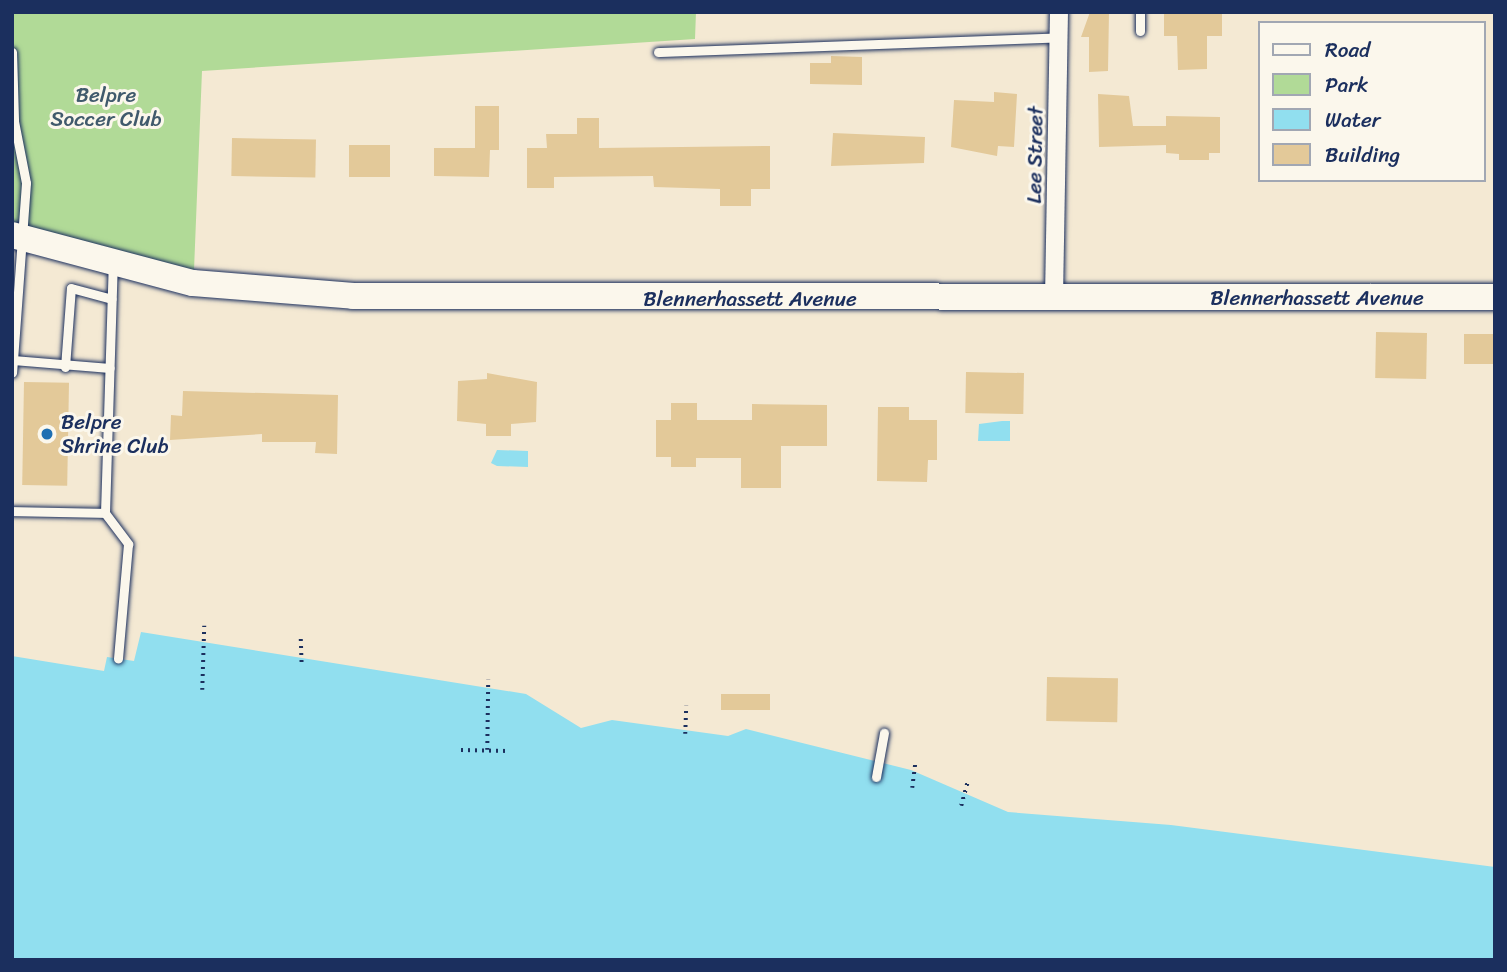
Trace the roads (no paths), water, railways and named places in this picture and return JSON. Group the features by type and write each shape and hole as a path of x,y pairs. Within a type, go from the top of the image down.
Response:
{"street":[{"name":"Lee Street","path":"1054,298 1059,12"},
{"name":"Blennerhassett Avenue","path":"17,236 113,265 193,283 353,296 1495,296"}],"lane":[{"path":"1140,12 1140,31"},
{"path":"658,52 1058,37"},
{"path":"12,52 14,121 26,184 17,236 12,372"},
{"path":"113,265 106,513 128,544 118,659"},
{"path":"65,367 71,288 112,299"},
{"path":"13,360 65,367 110,368"},
{"path":"12,512 106,513"},
{"path":"876,777 884,733"}],"water":[{"path":"1010,421 1010,441 978,441 979,424"},
{"path":"497,450 528,451 528,467 497,466 491,463"},
{"path":"141,632 526,694 581,728 612,720 728,736 746,729 911,770 1008,812 1171,825 1495,867 1495,960 12,960 12,656 104,671 107,657 134,661"}],"place":[{"name":"Belpre Shrine Club","path":"47,434"}],"park label":[{"name":"Belpre Soccer Club","path":"106,107"}]}
